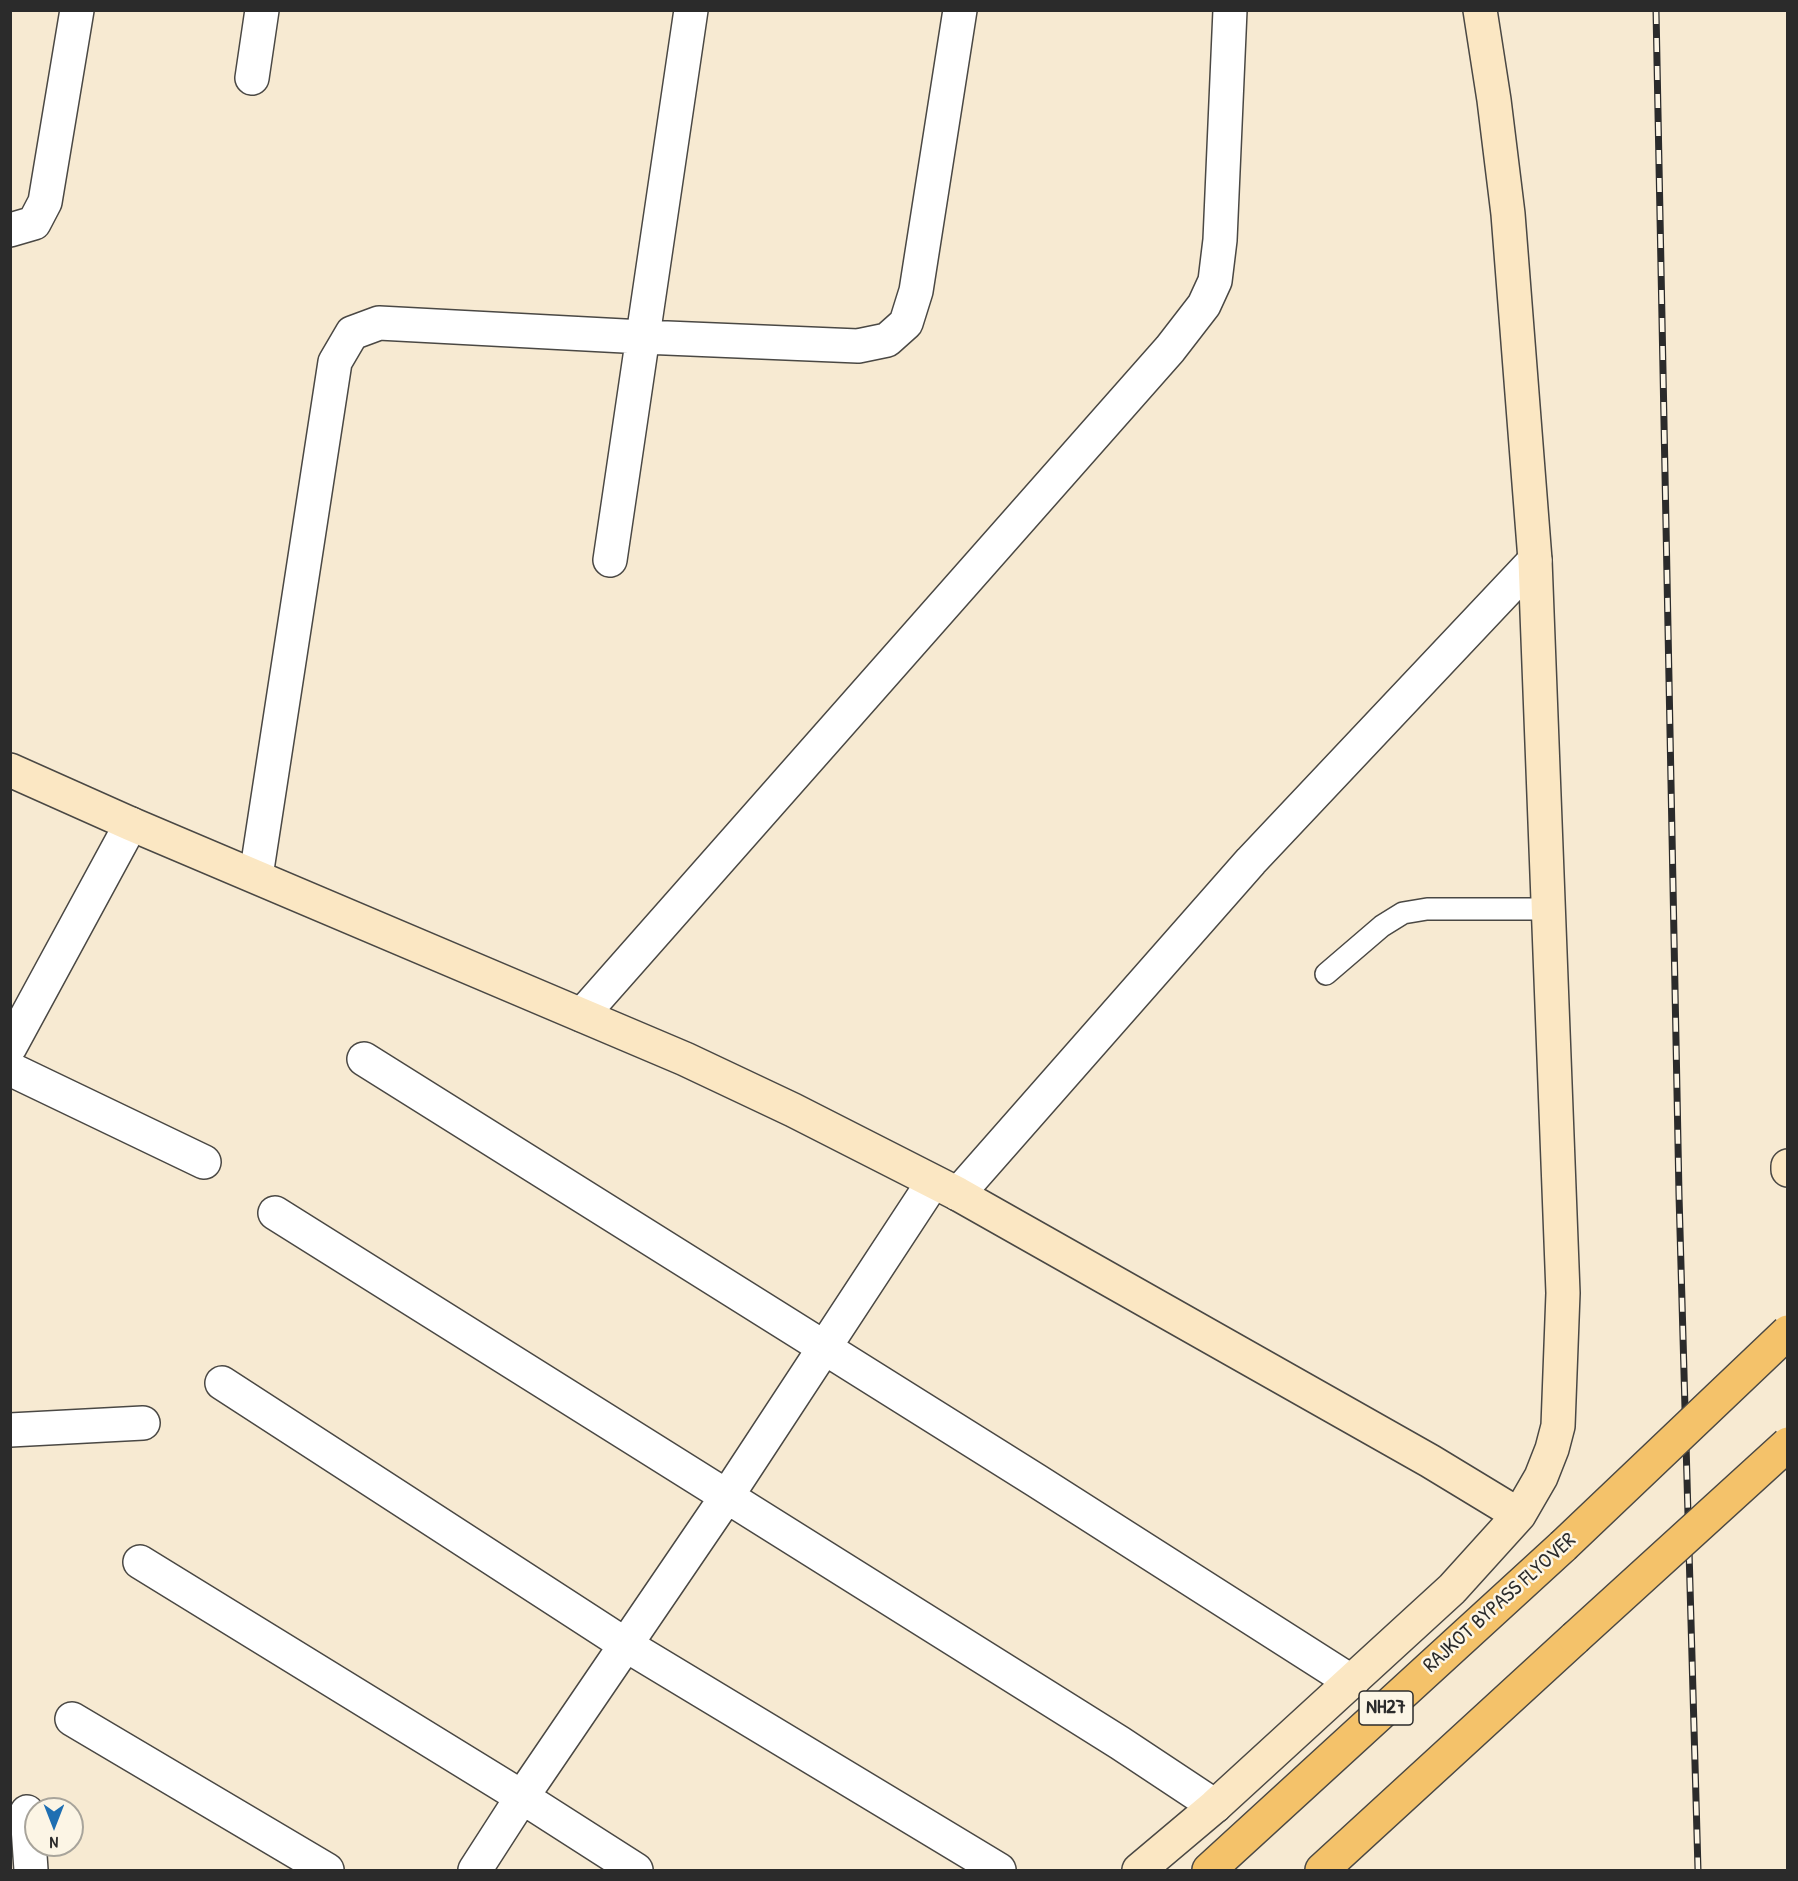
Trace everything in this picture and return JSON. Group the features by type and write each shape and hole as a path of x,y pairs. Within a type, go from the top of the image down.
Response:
{"highway":[{"name":"RAJKOT BYPASS FLYOVER","path":"1209,1870 1563,1546 1788,1332"},
{"path":"1322,1870 1788,1444"}],"street":[{"path":"10,230 33,223 45,202 77,10"},
{"path":"252,78 262,10"},
{"path":"610,560 691,10"},
{"path":"256,876 335,362 352,333 379,323 858,346 887,340 906,323 916,291 960,10"},
{"path":"582,1015 1170,349 1204,305 1215,281 1220,240 1230,10"},
{"path":"1139,1870 1215,1806 1452,1588 1519,1515 1541,1477 1558,1426 1563,1293 1534,560 1508,214 1480,10"},
{"path":"475,1870 522,1797 728,1497 824,1348 946,1188 1534,560"},
{"path":"10,770 131,824 685,1059 793,1110 946,1188 1430,1461 1519,1515"},
{"path":"10,1047 131,824"},
{"path":"364,1059 1037,1480 1352,1682"},
{"path":"10,1069 204,1162"},
{"path":"275,1213 1120,1743 1215,1806"},
{"path":"222,1383 626,1645 999,1870"},
{"path":"10,1430 143,1423"},
{"path":"140,1562 522,1797 636,1870"},
{"path":"72,1719 327,1870"}],"lane":[{"path":"1326,974 1382,926 1403,913 1427,909 1548,909"}],"railway":[{"path":"1656,10 1679,1195 1698,1870"}]}
